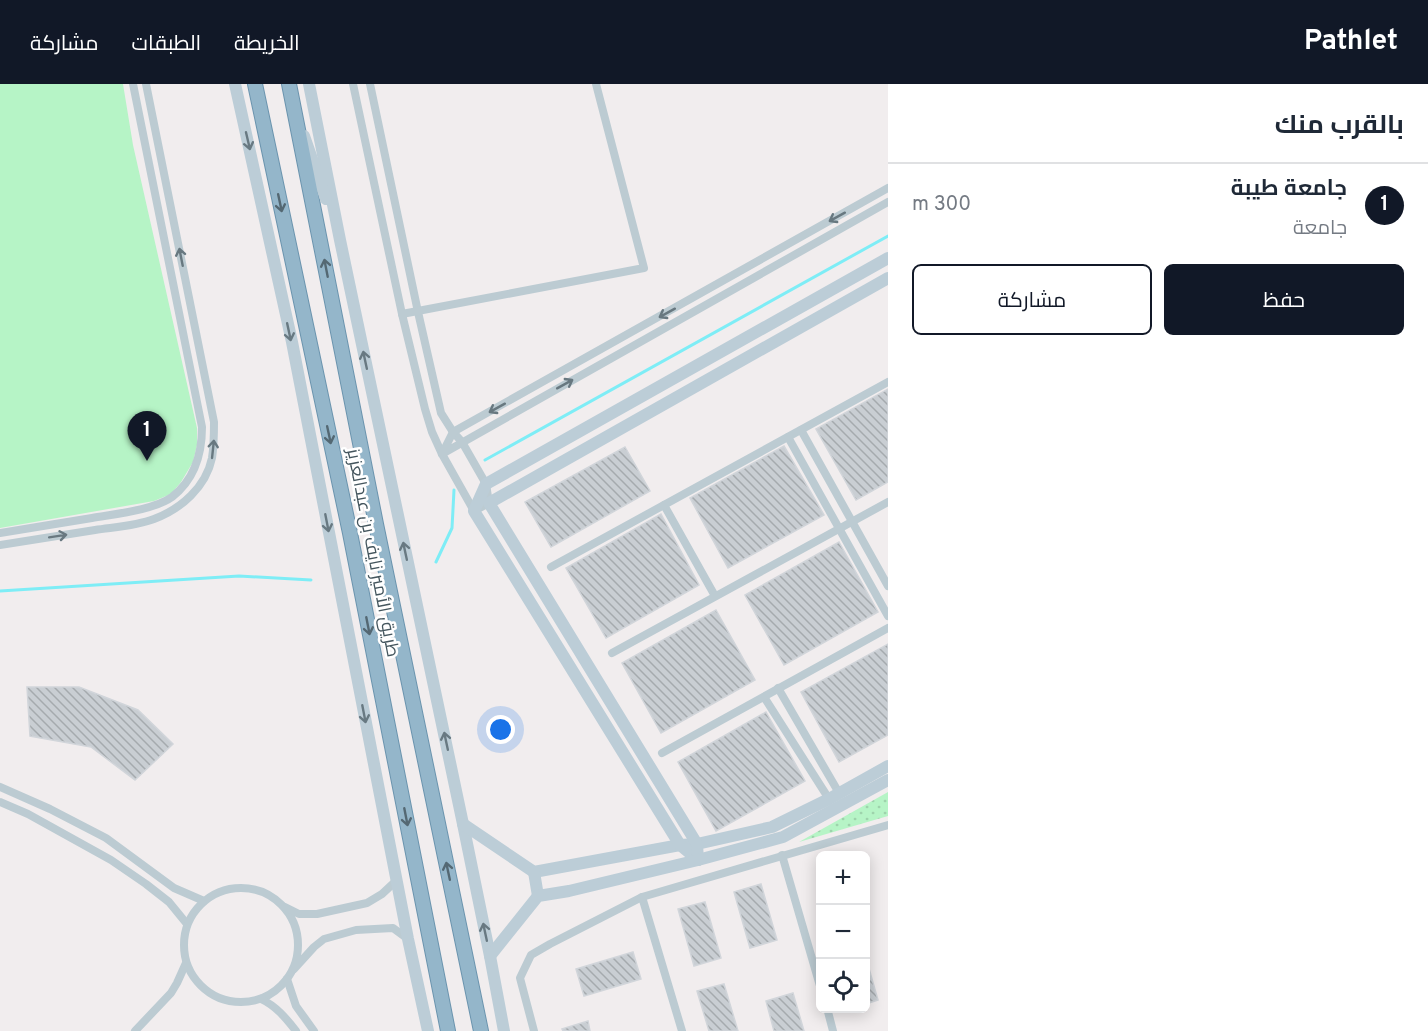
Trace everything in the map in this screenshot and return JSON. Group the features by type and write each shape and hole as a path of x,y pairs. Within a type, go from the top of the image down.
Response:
{"highway":[{"name":"طريق الأمير نايف بن عبدالعزيز","path":"255,84 353,545 448,1031"},
{"name":"طريق الأمير نايف بن عبدالعزيز","path":"289,84 376,525 481,1031"}],"main road":[{"path":"235,84 292,342 408,939 428,1031"},
{"path":"309,84 504,1031"},
{"path":"295,111 340,240"},
{"path":"698,861 680,844 474,511 486,484 888,258"},
{"path":"698,861 697,844 489,503 888,278"},
{"path":"463,824 534,872 680,844 697,844 772,827 888,766"},
{"path":"490,956 538,896 698,861 783,837 888,780"},
{"path":"534,872 538,896"}],"street":[{"path":"0,533 155,505 171,498 187,483 202,445 202,427 133,84"},
{"path":"0,545 153,519 176,509 192,495 203,482 212,459 214,422 146,84"},
{"path":"353,84 424,409 442,454 474,511 489,503 486,484 462,442 441,413 370,84"},
{"path":"402,314 644,268 596,84"},
{"path":"442,454 453,432 888,188"},
{"path":"442,454 888,202"},
{"path":"551,567 888,382"},
{"path":"801,430 888,586"},
{"path":"789,437 888,616"},
{"path":"612,653 888,502"},
{"path":"664,505 715,596"},
{"path":"662,753 888,628"},
{"path":"778,688 834,796"},
{"path":"764,696 834,796"},
{"path":"0,787 50,809 106,838 174,888 204,901"},
{"path":"0,802 28,814 111,860 169,902 187,924"},
{"path":"534,1031 520,978 531,955 642,897 888,825"},
{"path":"782,855 816,972"},
{"path":"397,880 382,894 367,903 317,914 299,914 283,906 268,894 252,889 235,888 218,892 204,901 187,924 183,944 186,963 195,981 210,994 228,1001 245,1002 261,999 275,991 324,939 356,930 393,928 408,939"},
{"path":"642,897 682,1031"},
{"path":"283,906 292,919 298,936 297,955 289,976 292,992 296,1006 314,1031"},
{"path":"135,1031 171,993 186,963"},
{"path":"261,999 271,1004 296,1031"},
{"path":"828,1013 833,1031"}],"green space":[{"path":"0,84 123,84 133,145 197,428 197,445 193,462 171,494 154,501 0,528"},
{"path":"888,792 888,816 799,842"}],"building":[{"path":"888,389 888,482 856,500 816,429"},
{"path":"784,446 824,515 728,568 690,498"},
{"path":"625,447 650,491 551,547 525,502"},
{"path":"661,514 699,585 606,638 566,568"},
{"path":"839,542 878,612 784,665 745,595"},
{"path":"716,610 755,680 661,733 622,663"},
{"path":"888,644 888,735 839,762 801,692"},
{"path":"27,687 79,687 138,710 173,744 135,780 91,747 30,736"},
{"path":"766,712 805,781 716,831 678,762"},
{"path":"761,884 777,940 750,948 734,892"},
{"path":"705,902 721,958 694,966 678,909"},
{"path":"633,952 641,979 584,996 576,969"},
{"path":"870,972 878,1000 870,1003"},
{"path":"724,984 738,1031 709,1031 697,991"},
{"path":"793,993 804,1031 774,1031 766,1001"},
{"path":"588,1021 590,1031 563,1031 562,1029"}],"waterway":[{"path":"485,460 888,236"},
{"path":"436,562 452,528 454,490"},
{"path":"0,591 239,576 311,580"}],"place":[{"name":"جامعة طيبة","path":"147,461"}]}
